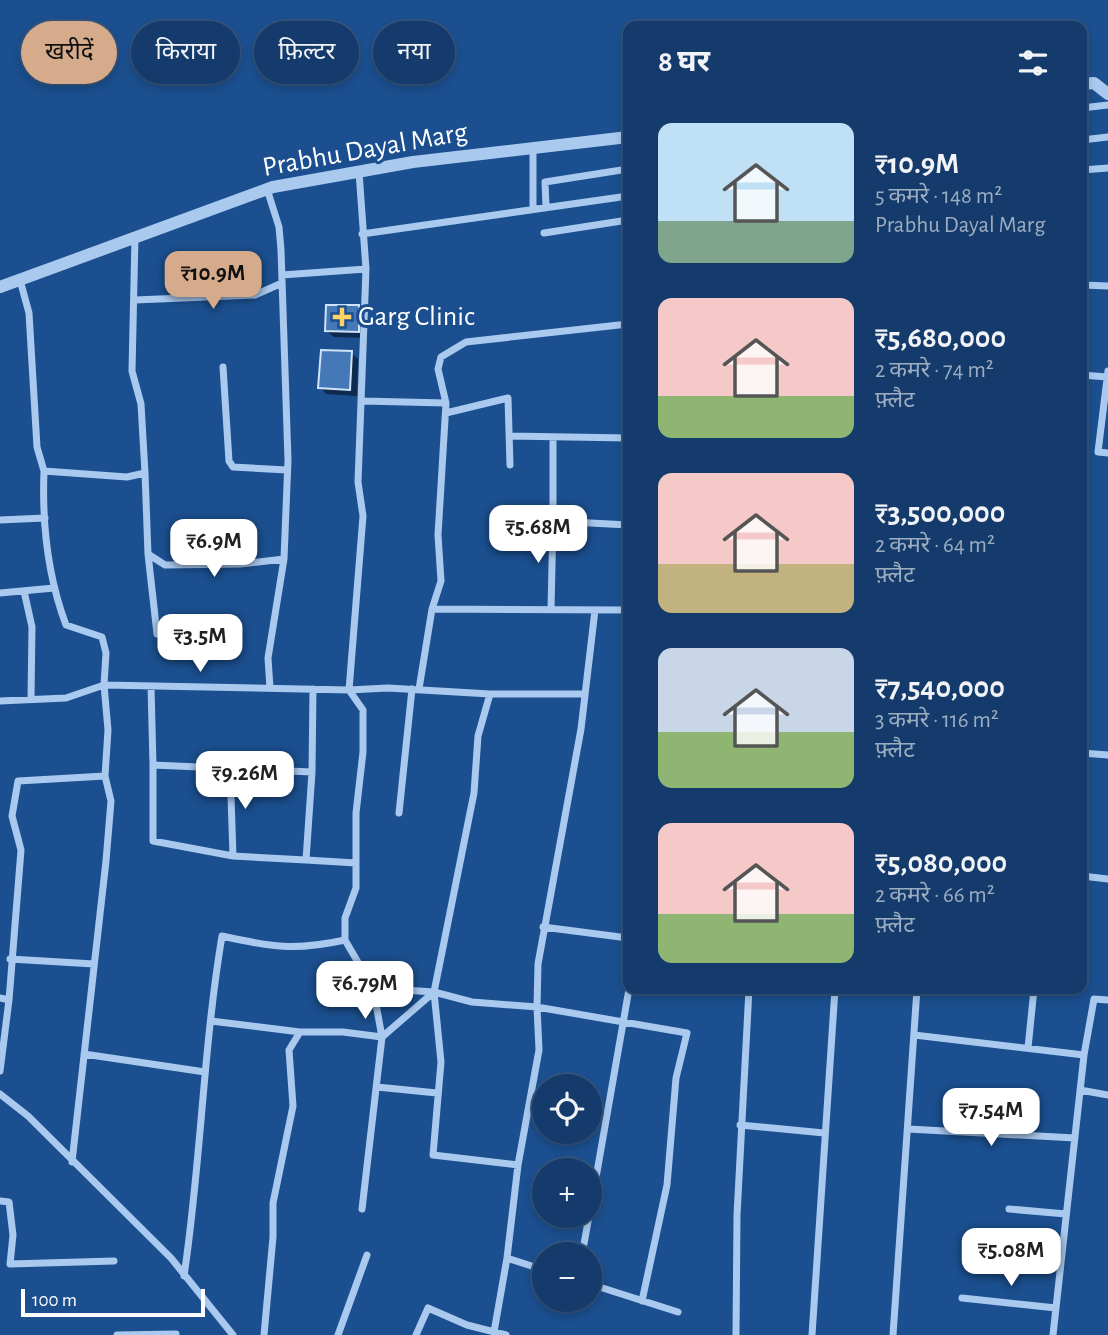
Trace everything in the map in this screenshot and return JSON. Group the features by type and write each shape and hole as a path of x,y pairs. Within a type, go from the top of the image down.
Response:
{"street":[{"path":"1087,84 1094,83 1108,94"},
{"path":"1087,107 1108,105"},
{"path":"1087,139 1108,137"},
{"name":"Prabhu Dayal Marg","path":"0,287 267,190 359,172 623,138"},
{"path":"533,148 533,209"},
{"path":"1087,170 1108,168"},
{"path":"546,207 545,182 623,170"},
{"path":"359,172 366,269 358,482 363,516 349,690 363,710 363,752 356,813 356,888 345,918 345,940 373,988 382,1037 362,1209"},
{"path":"267,190 279,227 287,470 284,559 268,658 270,688"},
{"path":"362,234 623,198"},
{"path":"544,233 623,221"},
{"path":"135,237 132,371 141,404 149,554 157,634"},
{"path":"135,300 255,295 282,279 366,269"},
{"path":"20,280 29,313 37,447 44,471 45,518 54,588 66,625 102,637 106,653 104,684 108,730 105,776 111,801 72,1162"},
{"path":"1087,285 1108,286"},
{"path":"399,813 416,689 432,609 441,581 438,535 446,403 438,362 445,353 466,342 623,325"},
{"path":"223,367 229,461 240,470 287,470"},
{"path":"1087,375 1107,374 1098,452 1108,453"},
{"path":"446,413 508,398 510,466"},
{"path":"362,401 446,403"},
{"path":"509,436 623,438"},
{"path":"551,609 553,437"},
{"path":"44,471 127,477 145,473"},
{"path":"0,520 45,518"},
{"path":"553,521 623,524"},
{"path":"149,554 165,565 241,564 284,559"},
{"path":"0,593 54,588"},
{"path":"24,591 32,626 31,699"},
{"path":"432,609 623,610"},
{"path":"494,1332 507,1258 518,1165 539,1051 538,964 543,927 584,694 595,610"},
{"path":"0,701 66,698 104,684 584,694"},
{"path":"151,685 153,841 233,856 356,863"},
{"path":"306,860 312,772 313,689"},
{"path":"490,694 478,736 474,793 434,992 441,1062 433,1155 518,1165"},
{"path":"1087,753 1108,755"},
{"path":"153,765 312,772"},
{"path":"230,767 233,856"},
{"path":"0,1071 9,1000 10,959 21,849 12,816 18,781 105,776"},
{"path":"1087,877 1108,879"},
{"path":"543,927 623,937"},
{"path":"184,1276 194,1215 205,1072 222,936 275,948 310,947 345,940"},
{"path":"10,959 94,964"},
{"path":"373,988 434,992 472,1002 537,1007 687,1032 677,1078 667,1185 642,1301"},
{"path":"211,1021 300,1032 343,1032 382,1037 434,992"},
{"path":"599,1158 628,994"},
{"path":"736,1335 740,1125 748,994"},
{"path":"812,1335 835,994"},
{"path":"893,1335 917,994"},
{"path":"1028,1048 1033,994"},
{"path":"0,998 9,1000"},
{"path":"1054,1335 1084,1055 1094,999 1108,1000"},
{"path":"264,1335 274,1237 273,1203 293,1106 289,1051 300,1032"},
{"path":"914,1035 1084,1055"},
{"path":"84,1054 205,1072"},
{"path":"377,1087 437,1093"},
{"path":"1080,1090 1108,1095"},
{"path":"0,1094 28,1115 72,1162 171,1258 233,1335"},
{"path":"740,1125 824,1133"},
{"path":"908,1129 1075,1138"},
{"path":"0,1201 9,1202 13,1235 10,1264"},
{"path":"1009,1209 1066,1214"},
{"path":"338,1335 367,1255"},
{"path":"507,1258 532,1266"},
{"path":"0,1264 114,1261"},
{"path":"602,1288 678,1312"},
{"path":"962,1298 1056,1308"},
{"path":"416,1335 428,1308 467,1325 506,1335"},
{"path":"117,1335 177,1334"}],"building":[{"path":"326,305 359,305 359,332 325,331"},
{"path":"321,350 352,351 350,390 318,388"}],"place":[{"name":"Garg Clinic","path":"342,317"}]}
